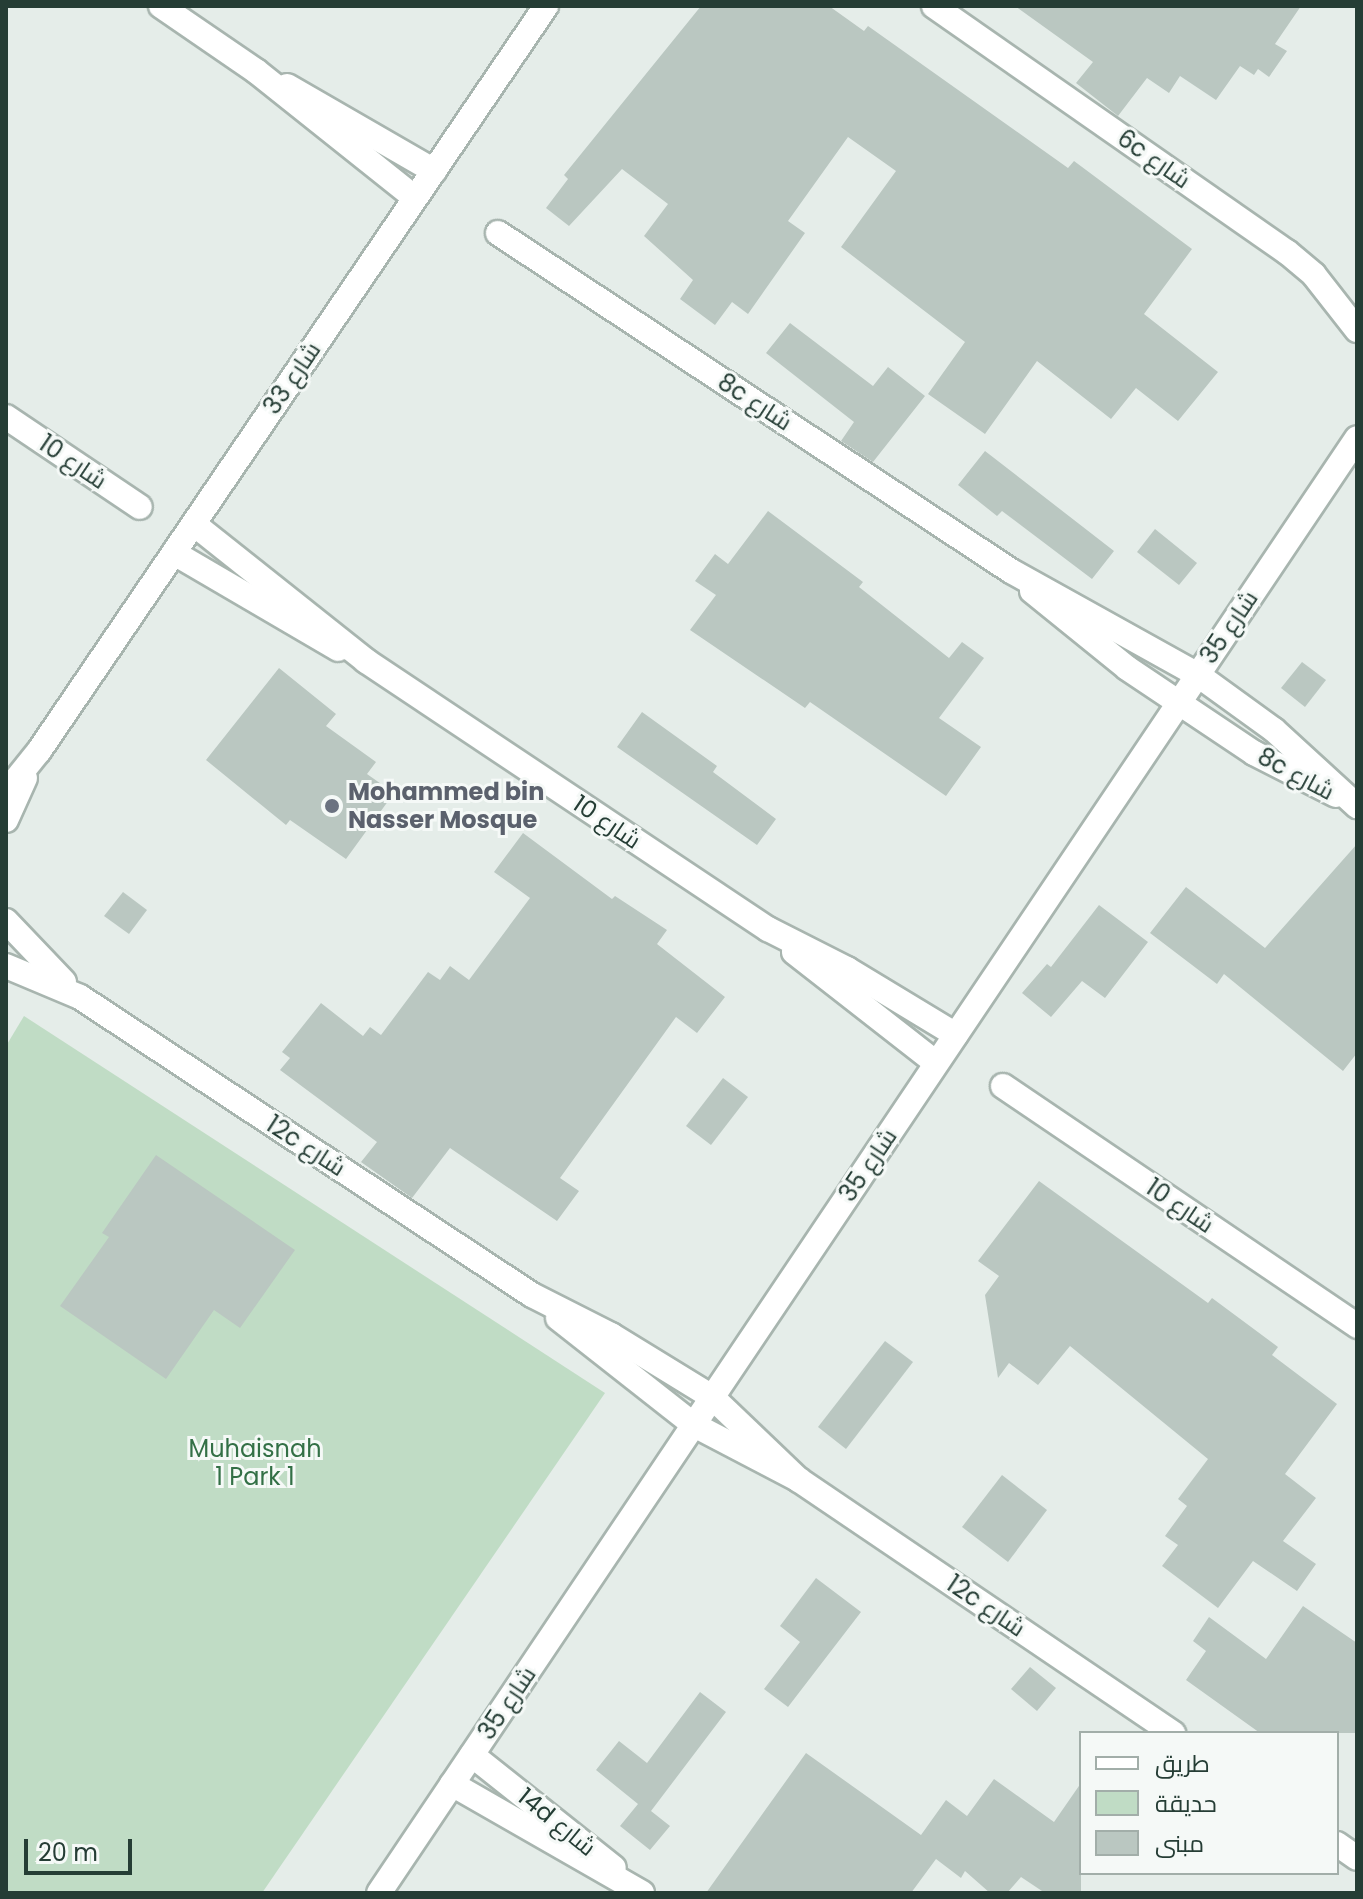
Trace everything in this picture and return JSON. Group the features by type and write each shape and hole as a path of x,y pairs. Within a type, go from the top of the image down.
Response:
{"street":[{"path":"161,6 256,71 415,198"},
{"name":"شارع 33","path":"6,792 39,751 546,6"},
{"name":"6c شارع","path":"934,6 1287,252 1322,284 1357,330"},
{"path":"256,71 434,171"},
{"name":"8c شارع","path":"498,233 1011,571 1198,675 1274,730 1355,804"},
{"name":"شارع 10","path":"6,417 140,507"},
{"name":"شارع 35","path":"379,1893 1357,438"},
{"name":"شارع 10","path":"194,524 366,661 768,929 936,1063"},
{"name":"شارع 10","path":"174,553 287,622 366,661"},
{"name":"8c شارع","path":"1011,571 1096,646 1178,703 1286,771 1355,804"},
{"name":"شارع 33","path":"6,820 39,751"},
{"name":"12c شارع","path":"6,921 80,997"},
{"name":"شارع 10","path":"768,929 847,969 956,1035"},
{"name":"12c شارع","path":"6,966 80,997 532,1295 694,1425 799,1480 1170,1731"},
{"name":"شارع 10","path":"1003,1086 1357,1326"},
{"name":"12c شارع","path":"532,1295 611,1335 712,1397 799,1480"},
{"name":"14d شارع","path":"472,1755 641,1892"},
{"name":"14d شارع","path":"452,1784 641,1892"},
{"path":"1339,1845 1357,1858"}],"green space":[{"name":"Muhaisnah 1 Park 1","path":"24,1016 605,1393 262,1893 6,1893 6,1046"}],"building":[{"path":"701,6 829,6 864,31 868,26 1068,168 1074,161 1192,249 1144,314 1218,372 1178,421 1136,388 1111,419 1037,361 985,434 928,394 965,342 841,247 896,171 848,137 788,221 805,233 748,314 732,302 715,325 680,299 693,280 644,236 668,204 622,169 569,226 546,208 568,179 564,175"},
{"path":"1015,6 1301,6 1275,44 1287,51 1269,77 1258,69 1254,75 1240,66 1216,100 1180,76 1169,93 1147,78 1118,116 1076,83 1093,62"},
{"path":"790,323 873,386 888,367 925,396 873,462 841,441 854,422 766,353"},
{"path":"985,451 1114,551 1092,579 1002,511 997,516 958,485"},
{"path":"768,511 863,582 859,587 949,658 962,642 984,658 939,718 981,747 946,796 810,702 805,708 690,630 716,595 695,581 715,554 728,564"},
{"path":"1155,529 1197,563 1179,585 1137,552"},
{"path":"1302,662 1326,680 1305,707 1281,688"},
{"path":"279,668 336,714 326,726 376,762 367,774 394,793 346,859 290,820 286,825 206,760"},
{"path":"642,712 717,766 713,772 776,819 757,845 617,747"},
{"path":"523,833 612,899 615,896 667,930 657,944 725,997 697,1033 676,1017 560,1178 579,1191 557,1221 450,1148 412,1198 361,1162 377,1142 280,1070 290,1058 282,1052 321,1003 363,1036 370,1027 381,1035 428,972 440,980 450,966 469,980 530,898 494,872"},
{"path":"1357,844 1357,1053 1343,1071 1224,974 1217,984 1150,933 1186,887 1265,948"},
{"path":"123,892 147,910 129,934 104,916"},
{"path":"1099,905 1148,942 1105,998 1082,981 1051,1017 1022,993 1047,964 1051,967"},
{"path":"723,1078 748,1097 711,1145 686,1126"},
{"path":"156,1155 295,1250 240,1328 214,1310 166,1379 60,1306 109,1237 102,1233"},
{"path":"1039,1181 1208,1303 1212,1298 1278,1347 1272,1355 1337,1404 1285,1474 1316,1498 1283,1541 1316,1564 1297,1591 1253,1561 1218,1608 1162,1566 1178,1545 1165,1536 1187,1506 1178,1499 1208,1459 1070,1346 1038,1385 1009,1363 998,1378 985,1295 999,1276 978,1261"},
{"path":"885,1341 913,1362 846,1449 818,1427"},
{"path":"1002,1475 1047,1510 1008,1562 962,1527"},
{"path":"816,1578 861,1612 788,1707 764,1689 800,1642 780,1626"},
{"path":"1303,1606 1357,1643 1357,1733 1257,1731 1186,1680 1206,1651 1193,1641 1209,1617 1266,1659"},
{"path":"1030,1667 1056,1688 1037,1711 1011,1689"},
{"path":"700,1692 726,1712 651,1811 670,1826 650,1850 620,1826 638,1804 596,1770 619,1741 647,1763"},
{"path":"806,1753 921,1835 946,1800 967,1816 994,1779 1054,1822 1079,1786 1081,1893 1045,1893 1021,1877 1007,1893 990,1893 965,1871 961,1878 936,1859 911,1893 706,1893"}],"place":[{"name":"Mohammed bin Nasser Mosque","path":"332,806"}]}
